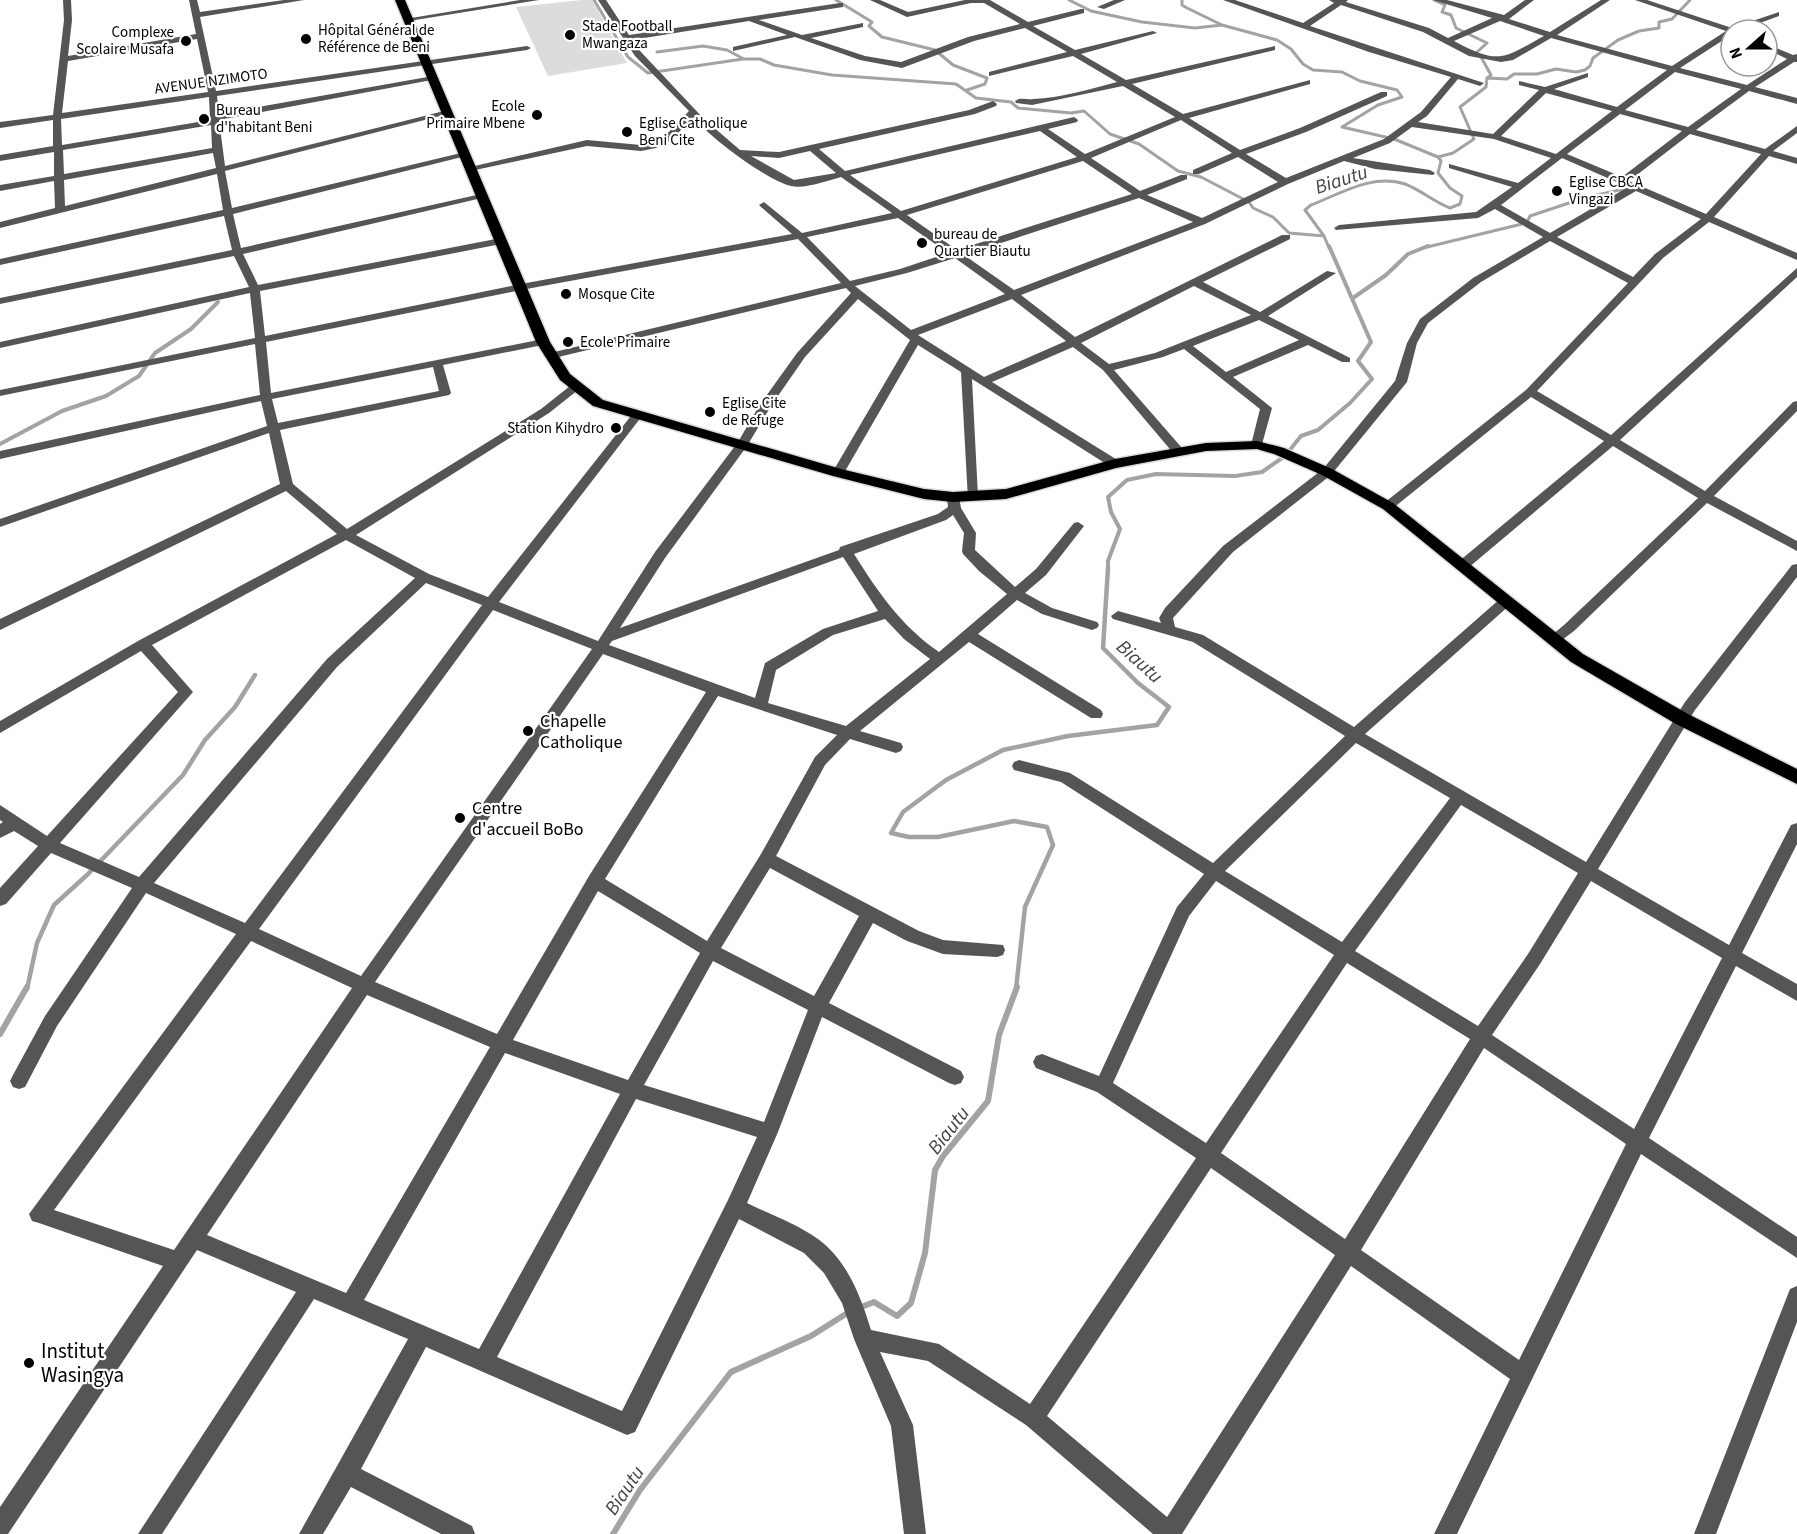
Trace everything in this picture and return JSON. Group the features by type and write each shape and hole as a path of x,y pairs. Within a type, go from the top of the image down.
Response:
{"highway":[{"path":"400,0 448,113 469,170 521,286 543,342 560,372 573,388 598,403 743,443 838,473 954,503 972,497 1006,494 1115,464 1206,447 1257,446 1279,451 1327,472 1388,506 1554,640 1594,668 1682,718 1797,777"}],"street":[{"path":"60,210 57,117 69,20 67,0"},
{"path":"193,0 213,95 217,150 228,212 237,252 255,289 266,397 287,486 345,535 424,577 603,642 760,706 846,734 896,747"},
{"path":"197,15 300,0"},
{"path":"409,19 534,0"},
{"path":"602,0 627,38 656,74 694,111 701,121 738,153 792,183 804,183 844,175 1074,120"},
{"path":"874,0 907,15 982,0 1028,24 1285,182"},
{"path":"1227,0 1455,77 1480,83"},
{"path":"1437,0 1503,18 1604,51 1797,101"},
{"path":"1448,41 1503,18 1530,0"},
{"path":"1304,26 1339,1 1426,30 1472,54 1501,60 1510,58 1551,35 1606,0"},
{"path":"1639,0 1719,27"},
{"path":"627,38 752,20 840,4"},
{"path":"752,20 863,58 898,65 935,51 1081,11"},
{"path":"1766,18 1776,14"},
{"path":"736,49 860,25"},
{"path":"992,74 1153,33"},
{"path":"63,59 201,36"},
{"path":"1339,228 1443,216 1478,215 1495,205 1674,68 1719,39"},
{"name":"AVENUE NZIMOTO","path":"0,125 527,48"},
{"path":"1019,101 1032,102 1069,96 1272,48"},
{"path":"1779,51 1796,58"},
{"path":"1623,181 1747,87 1796,58"},
{"path":"1496,137 1544,90 1585,75"},
{"path":"838,473 913,337 1202,222 1285,182 1391,139 1412,124 1455,77"},
{"path":"0,158 433,79"},
{"path":"0,393 521,286 800,236 901,214 1086,157 1182,117 1307,82"},
{"path":"1522,83 1797,161"},
{"path":"1196,172 1239,153 1303,130 1384,94"},
{"path":"738,153 779,155 972,112 993,104"},
{"path":"469,170 587,143 641,148 656,145 668,138 694,111"},
{"path":"0,225 448,113"},
{"path":"1412,124 1496,137 1560,156 1797,257"},
{"path":"1043,129 1139,195 1202,222"},
{"path":"1388,506 1530,392 1659,255 1708,218 1767,152 1797,129"},
{"path":"812,147 844,175 1014,295 1107,369 1178,452"},
{"path":"0,188 217,150"},
{"path":"0,262 228,212 465,155"},
{"path":"1346,159 1375,166 1430,173"},
{"path":"1452,166 1519,186"},
{"path":"550,356 853,288 1139,195 1184,177"},
{"path":"1169,629 1166,618 1170,611 1228,549 1327,472 1401,382 1412,343 1424,321 1477,280 1635,187"},
{"path":"0,301 237,252 481,197"},
{"path":"764,205 800,236 853,288 913,337 1115,464"},
{"path":"1495,205 1551,238 1635,282"},
{"path":"985,381 1074,342 1286,237"},
{"path":"0,345 255,289 501,241"},
{"path":"1463,566 1612,440 1797,271"},
{"path":"1107,369 1159,355 1262,315 1331,273"},
{"path":"1194,282 1346,360"},
{"path":"0,1526 363,986 603,642 660,555 743,443 765,406 801,356 853,288"},
{"path":"1224,377 1309,340"},
{"path":"0,455 266,397 543,342"},
{"path":"1185,345 1266,408 1257,446"},
{"path":"0,523 272,428 445,393 437,363"},
{"path":"966,369 972,497"},
{"path":"0,728 143,644 345,535 545,411 573,388"},
{"path":"1530,392 1706,497 1797,547"},
{"path":"1554,640 1706,497 1797,404"},
{"path":"178,1261 39,1214 491,603 638,414"},
{"path":"0,625 287,486"},
{"path":"603,642 845,550 942,517 954,503 969,533 968,551 974,559 1017,594 1046,610 1092,625"},
{"path":"484,1360 632,1089 710,951 767,859 820,761 846,734 1017,594 1041,572 1078,526"},
{"path":"845,550 885,614 913,642 940,659"},
{"path":"864,1339 932,1351 1032,1418 1170,1534 1481,1037 1534,959 1682,718 1797,568"},
{"path":"19,1082 51,1021 143,884 332,663 424,577"},
{"path":"1103,1086 1183,912 1214,872 1355,735 1506,601"},
{"path":"760,706 770,667 828,632 885,614"},
{"path":"1118,616 1198,638 1355,735 1797,993"},
{"path":"969,635 1096,714"},
{"path":"0,899 186,692 143,644"},
{"path":"350,1306 595,881 715,689"},
{"path":"1019,766 1065,777 1481,1037 1797,1248"},
{"path":"1032,1418 1210,1156 1344,953 1460,795"},
{"path":"0,811 7,828 51,844 143,884 363,986 502,1045 769,1132"},
{"path":"1445,1534 1637,1142 1797,829"},
{"path":"767,859 913,936 943,946 997,950"},
{"path":"595,881 710,951 955,1077"},
{"path":"194,1239 421,1336 484,1360 627,1424 735,1207 769,1132 817,1008 870,912"},
{"path":"1042,1062 1103,1086 1210,1156 1524,1376"},
{"path":"735,1207 811,1246 831,1266 853,1307 864,1339 903,1425 915,1534"},
{"path":"150,1534 310,1288"},
{"path":"1711,1532 1797,1296"},
{"path":"310,1534 347,1473 421,1336"},
{"path":"347,1473 464,1534"}],"shaded area":[{"name":"Stade Football Mwangaza","path":"592,0 627,63 548,76 516,7"}],"waterway":[{"path":"594,0 628,57 648,73 743,59"},
{"path":"836,0 872,22 869,26 882,37 935,50 953,65 987,78 985,84 967,90"},
{"name":"Biautu","path":"1069,0 1091,11 1142,22 1195,28 1222,25"},
{"path":"1182,0 1182,5 1222,25"},
{"path":"1434,0 1445,5 1442,12 1451,15 1456,28 1487,43 1476,53 1481,57 1491,75 1487,78"},
{"path":"1487,78 1507,79 1514,74 1537,74 1556,69 1576,72 1585,70 1590,66 1593,58 1618,40 1639,31 1659,28 1659,22 1672,19 1690,0"},
{"name":"Biautu","path":"1222,25 1277,40 1291,49 1303,64 1313,70 1342,72 1360,81 1397,90 1402,97 1378,105 1342,127 1394,139 1438,157"},
{"path":"657,52 703,46 727,50 744,59 760,59 774,65 832,75 956,84 976,98 1011,102 1018,108 1071,113 1084,111 1110,134 1139,144 1178,171 1201,177 1249,202 1253,208 1273,217 1289,233 1324,236"},
{"path":"1438,157 1453,153 1474,139 1460,107 1486,87 1487,78"},
{"name":"Biautu","path":"1324,236 1305,210 1311,205 1369,183 1393,181 1405,184 1450,208 1460,204 1462,196 1450,188 1438,173 1441,161 1438,157"},
{"path":"1527,222 1530,216 1584,198 1624,189"},
{"path":"1423,248 1522,224"},
{"name":"Biautu","path":"1324,236 1329,248"},
{"name":"Biautu","path":"1108,568 1108,561 1120,529 1111,512 1108,497 1127,480 1156,474 1235,476 1262,472 1285,456 1301,436 1318,430 1350,403 1372,379 1358,361 1371,342 1329,246"},
{"path":"1423,248 1428,246"},
{"path":"1353,298 1386,275 1408,254 1423,248"},
{"path":"0,444 62,411 106,396 139,376 155,353 191,329 218,302"},
{"name":"Biautu","path":"1016,989 1025,907 1053,845 1047,827 1014,821 938,837 909,837 891,833 903,812 946,780 1003,750 1068,736 1157,725 1169,707 1138,683 1103,648 1108,568"},
{"path":"27,989 37,943 54,905 87,875 183,775 205,740 235,707 255,675"},
{"path":"0,1034 27,987"},
{"name":"Biautu","path":"859,1308 874,1302 897,1316 911,1303 925,1253 935,1170 943,1156 988,1101 999,1035 1017,987"},
{"name":"Biautu","path":"613,1534 640,1490 731,1372 811,1336 849,1312"}],"place":[{"name":"Stade Football Mwangaza","path":"570,35"},
{"name":"Hôpital Général de Référence de Beni","path":"306,39"},
{"name":"Complexe Scolaire Musafa","path":"186,41"},
{"name":"Ecole Primaire Mbene","path":"537,115"},
{"name":"Bureau d'habitant Beni","path":"204,119"},
{"name":"Eglise Catholique Beni Cite","path":"627,132"},
{"name":"Eglise CBCA Vingazi","path":"1557,191"},
{"name":"bureau de Quartier Biautu","path":"922,243"},
{"name":"Mosque Cite","path":"566,294"},
{"name":"Ecole Primaire","path":"568,342"},
{"name":"Eglise Cite de Refuge","path":"710,412"},
{"name":"Station Kihydro","path":"616,428"},
{"name":"Chapelle Catholique","path":"528,731"},
{"name":"Centre d'accueil BoBo","path":"460,818"},
{"name":"Institut Wasingya","path":"29,1363"}]}
